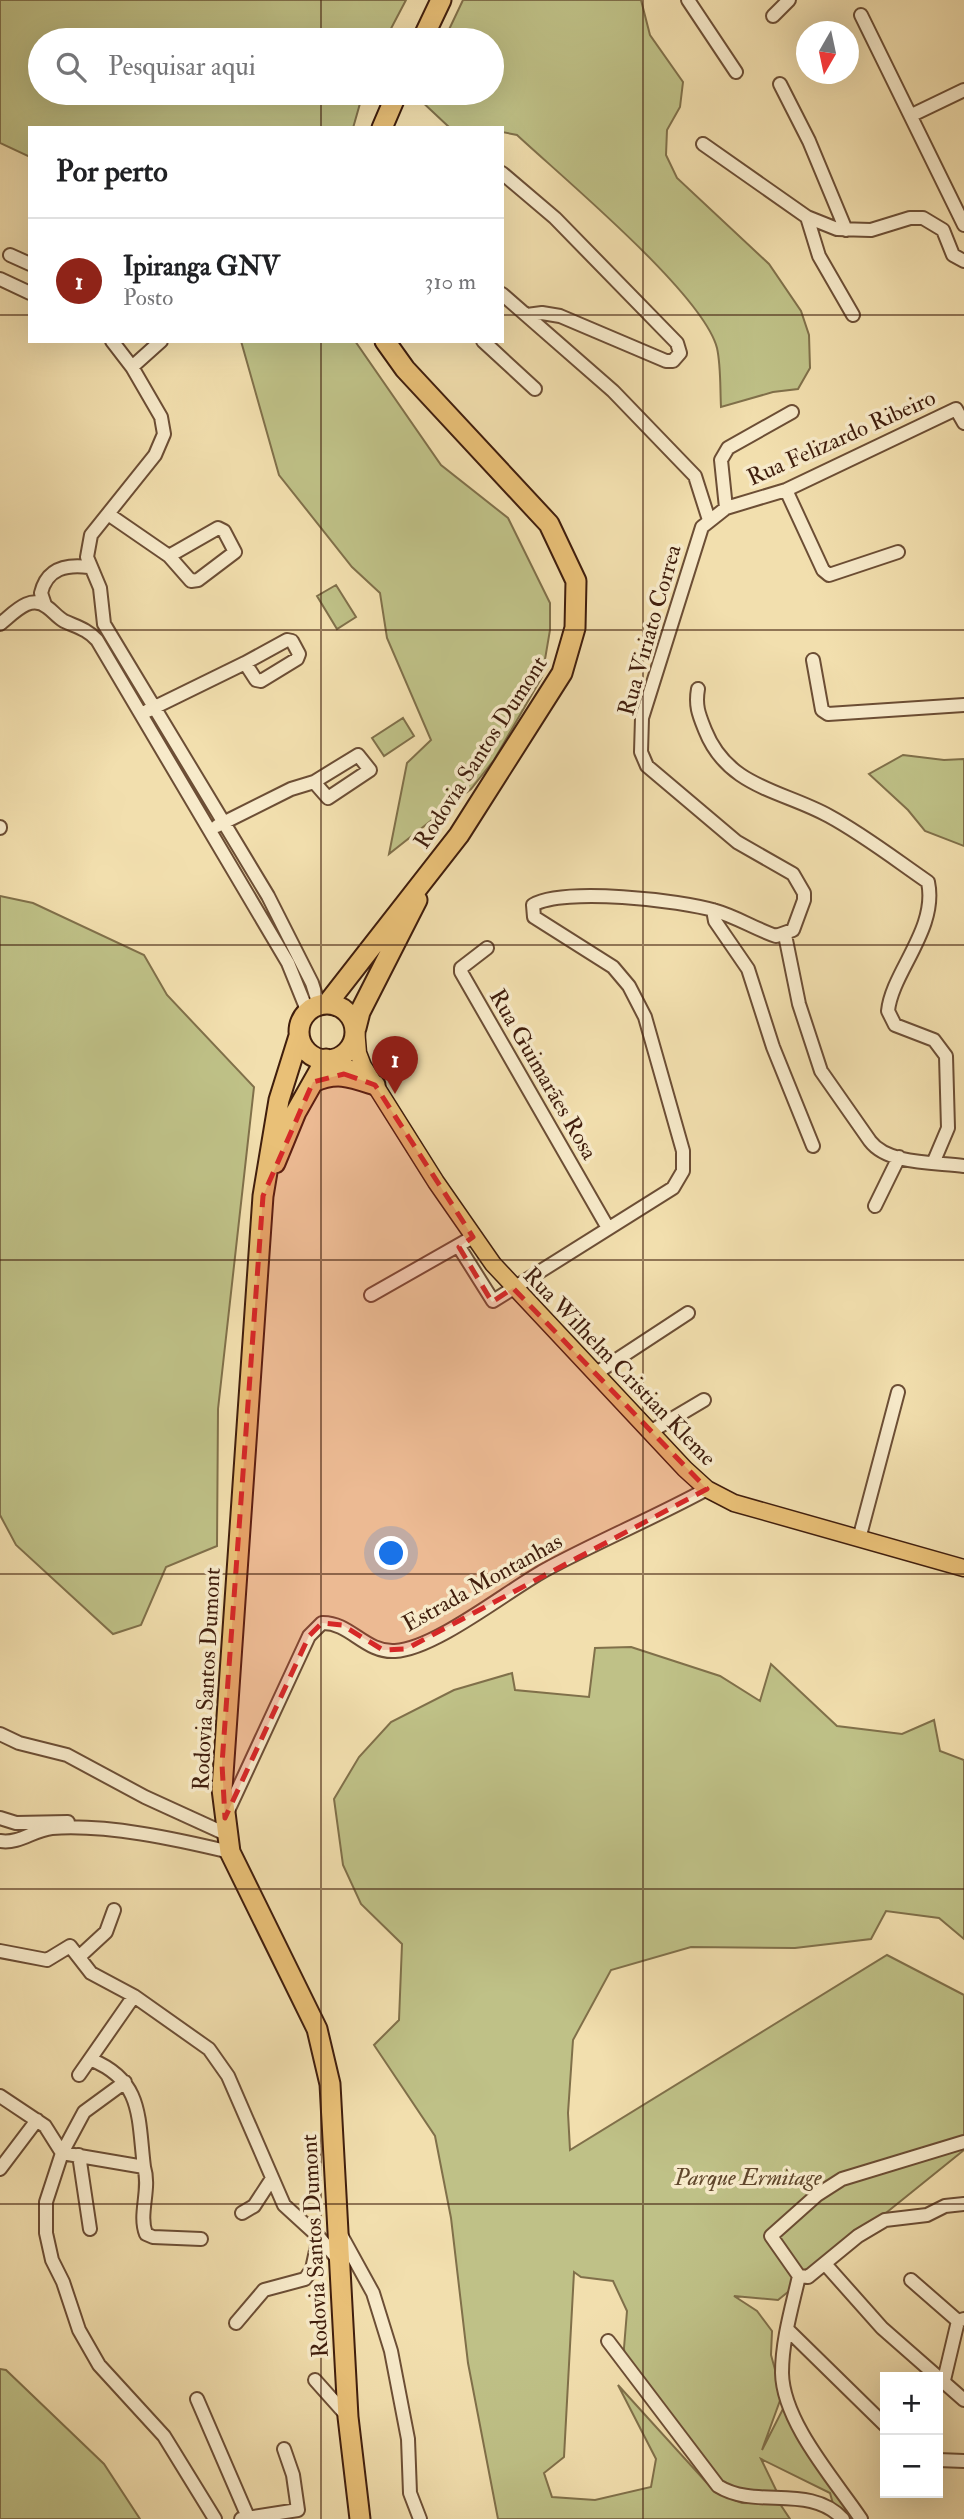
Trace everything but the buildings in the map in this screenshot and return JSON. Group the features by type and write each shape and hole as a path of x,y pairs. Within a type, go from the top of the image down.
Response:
{"highway":[{"path":"428,28 441,0"},
{"path":"383,126 392,105"},
{"name":"Rodovia Santos Dumont","path":"386,343 405,369 549,524 570,564 578,601 575,628 562,673 459,835 426,880"},
{"path":"263,1196 279,1100 299,1036 299,1027 426,880"},
{"path":"263,1196 296,1112 313,1082 330,1059 350,1048 360,1012 426,880"},
{"path":"318,1006 344,1011 356,1027"},
{"path":"299,1036 304,1046 330,1059"},
{"path":"313,1082 334,1074 344,1074 375,1085"},
{"name":"Rodovia Santos Dumont","path":"263,1196 222,1764 227,1835 317,2029 330,2084 348,2417 360,2519"}],"main road":[{"name":"Rua Wilhelm Cristian Kleme","path":"356,1027 358,1053 375,1085 474,1237 513,1288 707,1489 760,1512 964,1568"},
{"path":"330,1059 375,1085"}],"street":[{"path":"688,0 736,72"},
{"path":"773,16 789,0"},
{"path":"861,15 964,225"},
{"path":"780,84 809,141 846,230"},
{"path":"912,115 964,90"},
{"path":"703,144 807,217 846,230 871,230 910,218 923,218 943,230 953,255 964,261"},
{"path":"504,175 555,218 677,343 680,353 673,361 666,361 560,316 542,313 527,315"},
{"path":"807,217 819,256 853,315"},
{"path":"10,255 28,263"},
{"path":"0,279 28,292"},
{"path":"504,296 613,391 695,476 709,520"},
{"path":"114,343 132,367 161,417 164,435 155,455 92,535 87,549 89,567 100,588 104,624 268,896 312,983 318,1006"},
{"path":"132,367 159,343"},
{"path":"485,343 535,388"},
{"name":"Rua Felizardo Ribeiro","path":"726,508 786,489 960,407 964,423"},
{"path":"726,508 721,460 723,454 728,448 792,412"},
{"path":"786,489 823,570 829,575 898,552"},
{"name":"Rua Viriato Correa","path":"726,508 709,520 696,542 642,719 642,752 647,766 737,842 793,874 804,893 804,900 793,930 785,935"},
{"path":"108,514 169,556 188,580 195,582 235,552 223,531 218,528 169,556"},
{"path":"45,605 41,593 52,573 68,564 89,567"},
{"path":"0,624 24,604 35,601 45,605 64,621 89,631 97,640 207,830 288,963 318,1006"},
{"path":"76,625 87,622 101,611"},
{"path":"813,660 822,710 828,714 964,705"},
{"path":"141,714 245,663"},
{"path":"698,689 695,705 713,750 721,759 765,791 828,815 928,882 930,891 920,938 888,1011 895,1025 934,1040 946,1056 948,1128 934,1161"},
{"path":"207,830 291,789 314,782"},
{"path":"459,1247 491,1301 673,1188 682,1171 683,1151 645,1017 629,986 613,967 534,917 533,905 541,901 573,897 643,899 713,910 776,936 785,935 799,1004 821,1071 876,1149 900,1157 964,1166"},
{"path":"713,910 715,921 748,969 774,1047 813,1146"},
{"name":"Rua Guimarães Rosa","path":"487,948 461,968 461,972 608,1228"},
{"path":"875,1206 900,1157"},
{"path":"371,1295 474,1237"},
{"path":"595,1374 688,1313"},
{"path":"859,1539 898,1392"},
{"path":"650,1432 704,1400"},
{"name":"Estrada Montanhas","path":"227,1835 309,1636 322,1623 342,1625 358,1639 383,1650 406,1649 434,1637 564,1560 707,1489"},
{"path":"0,1734 19,1743 67,1755 145,1797 227,1835"},
{"path":"0,1818 16,1823 57,1820 98,1831"},
{"path":"0,1841 15,1841 54,1828 164,1836 227,1835"},
{"path":"80,1956 106,1932 114,1910"},
{"path":"0,1951 41,1960 70,1947 80,1956 91,1973 134,1996 191,2034 219,2061 284,2205 319,2236 340,2262"},
{"path":"79,2075 134,1996"},
{"path":"92,2060 115,2070 133,2096 147,2181 144,2224 146,2234 153,2237 201,2239"},
{"path":"125,2082 84,2112 62,2152 46,2202 46,2233 52,2260 63,2282 79,2330 99,2365 164,2436 215,2519"},
{"path":"0,2096 37,2120 50,2132 62,2152 144,2167"},
{"path":"0,2169 37,2120"},
{"path":"861,2519 797,2424 787,2401 782,2373 787,2329 799,2276 771,2236 778,2226 817,2194 857,2174 964,2143"},
{"path":"79,2155 90,2229"},
{"path":"242,2213 254,2207 271,2180"},
{"path":"799,2276 808,2277 826,2265 858,2236 885,2220 927,2215 945,2206 964,2204"},
{"path":"336,2225 373,2293 391,2351 408,2440 410,2493 418,2517"},
{"path":"236,2323 264,2290 305,2279 312,2269 319,2236"},
{"path":"826,2265 881,2328 964,2400"},
{"path":"911,2280 961,2320 944,2380"},
{"path":"787,2329 880,2420"},
{"path":"607,2340 718,2486 732,2493 784,2496 811,2501 835,2511 843,2519"},
{"path":"315,2380 348,2417"},
{"path":"197,2399 244,2518 299,2507 284,2449"},
{"path":"943,2460 964,2461"}],"highlighted area":[{"path":"344,1074 375,1085 473,1237 459,1247 492,1302 513,1288 707,1489 406,1649 383,1650 342,1625 322,1623 309,1636 225,1818 222,1764 263,1196 313,1082"}],"green space":[{"path":"0,0 406,0 391,28 28,28 28,105 360,105 354,126 28,126 28,156 0,143"},
{"path":"463,0 641,0 650,35 683,82 680,107 667,130 666,155 677,178 769,264 801,311 809,335 810,368 798,389 773,392 721,407 717,348 706,325 686,298 629,237 517,135 504,132 504,126 448,126 425,105 504,105 504,28 450,28"},
{"path":"242,343 356,343 441,465 508,518 550,603 550,630 542,677 494,760 471,789 389,854 407,763 431,740 387,638 380,593 352,567 279,475"},
{"path":"336,585 356,617 337,629 317,596"},
{"path":"403,718 414,736 384,756 372,738"},
{"path":"903,755 944,760 964,759 964,846 925,831 908,810 869,774"},
{"path":"0,896 33,903 144,955 167,995 254,1087 218,1409 217,1546 166,1567 141,1625 113,1634 16,1545 0,1515"},
{"name":"Parque Ermitage","path":"631,1647 720,1676 760,1701 771,1664 837,1726 902,1734 934,1720 940,1751 964,1760 964,1939 939,1918 886,1911 871,1939 795,1948 691,1947 611,1970 573,2040 568,2113 570,2150 887,1955 964,1995 964,2150 778,2300 734,2296 757,2311 772,2331 771,2355 782,2395 762,2450 787,2401 856,2519 842,2519 835,2511 830,2493 761,2459 777,2492 745,2492 724,2484 626,2373 624,2348 627,2311 613,2281 581,2277 574,2272 564,2457 544,2473 552,2497 595,2500 651,2487 656,2459 618,2385 715,2492 742,2503 780,2504 790,2519 498,2519 468,2363 451,2218 435,2136 374,2045 399,2020 402,1944 361,1904 343,1865 334,1799 359,1757 391,1722 454,1690 512,1673 515,1690 589,1697 595,1648"},
{"path":"0,2369 6,2370 104,2464 140,2519 0,2519"}],"place":[{"name":"Ipiranga GNV","path":"395,1094"}]}
